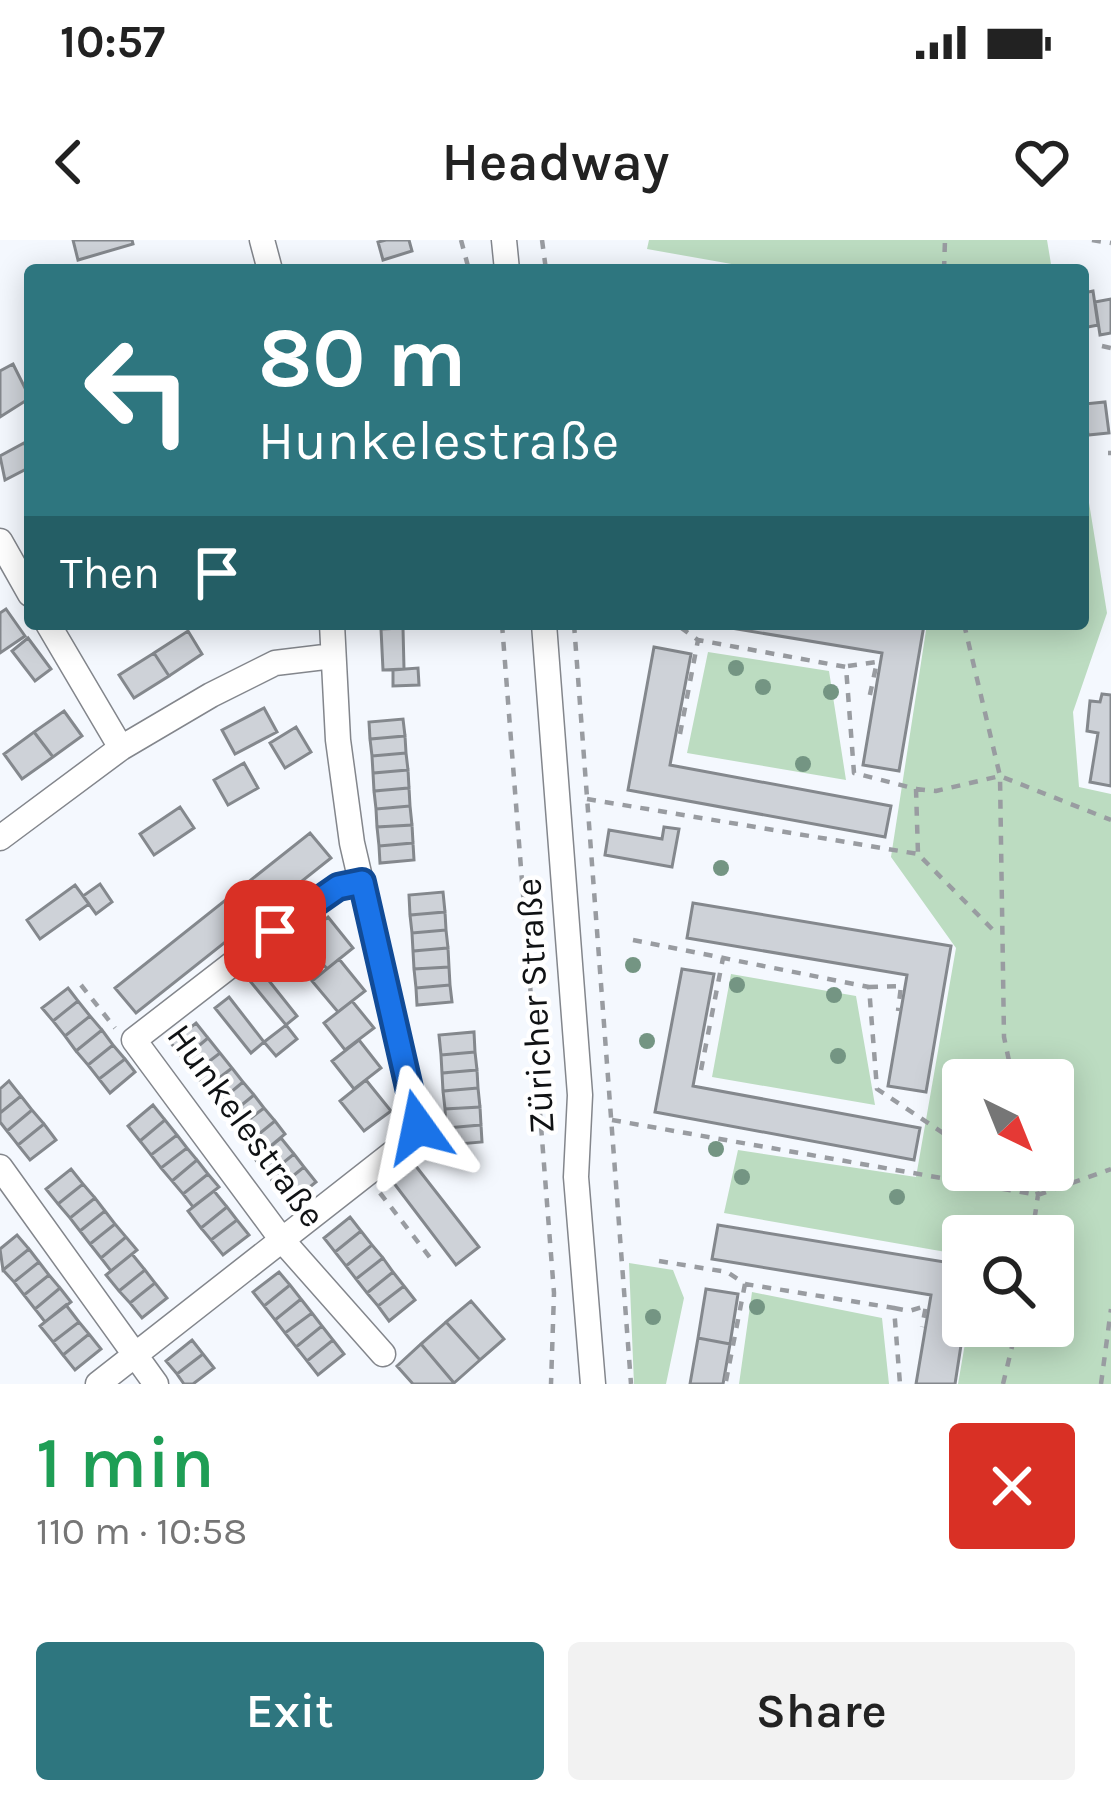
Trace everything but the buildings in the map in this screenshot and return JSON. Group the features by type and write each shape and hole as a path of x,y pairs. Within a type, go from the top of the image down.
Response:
{"street":[{"path":"0,542 24,584"},
{"path":"52,630 122,748"},
{"path":"98,1384 366,1175 412,1138 418,1127 362,882 338,740 332,630"},
{"name":"Züricher Straße","path":"544,630 580,1095 576,1177 593,1384"},
{"path":"0,838 122,748 211,695 275,663 333,656"},
{"name":"Hunkelestraße","path":"362,882 338,887 311,903 134,1040 283,1240 382,1354"},
{"path":"0,1167 156,1384"}],"path":[{"path":"1092,240 1111,243"},
{"path":"1102,346 1111,347"},
{"path":"502,630 537,1121 554,1293 551,1384"},
{"path":"574,630 631,1384"},
{"path":"684,630 698,640 846,667 877,662 869,699"},
{"path":"965,630 1000,776 1004,1037 1009,1059"},
{"path":"680,734 698,640"},
{"path":"846,667 854,773 936,791 1000,776 1110,819"},
{"path":"916,789 919,854"},
{"path":"587,799 919,854 1001,938"},
{"path":"633,940 869,987 902,986 898,1011"},
{"path":"701,1070 723,958"},
{"path":"81,986 114,1028 134,1040"},
{"path":"869,987 878,1089 942,1132"},
{"path":"611,1119 942,1178"},
{"path":"1011,1191 1038,1196 1111,1169"},
{"path":"366,1175 436,1264"},
{"path":"1035,1215 1037,1191"},
{"path":"659,1261 727,1272 745,1284 909,1311 926,1306 922,1327"},
{"path":"726,1382 745,1284"},
{"path":"894,1308 900,1384"},
{"path":"1101,1384 1111,1309"},
{"path":"1003,1384 1012,1347"}],"green space":[{"path":"649,240 1047,240 1051,264 731,264 647,249"},
{"path":"1089,503 1107,613 1073,712 1079,787 1111,794 1111,1384 958,1384 964,1347 1074,1347 1074,1215 942,1215 942,1251 724,1213 738,1150 916,1177 956,948 891,857 926,630 1089,630"},
{"path":"708,652 829,671 846,780 687,753"},
{"path":"731,974 856,996 875,1105 712,1077"},
{"path":"629,1263 673,1270 684,1298 666,1384 634,1384"},
{"path":"752,1292 882,1318 889,1384 739,1384"}],"route":[{"path":"275,931 338,887 362,882 418,1127"}]}
